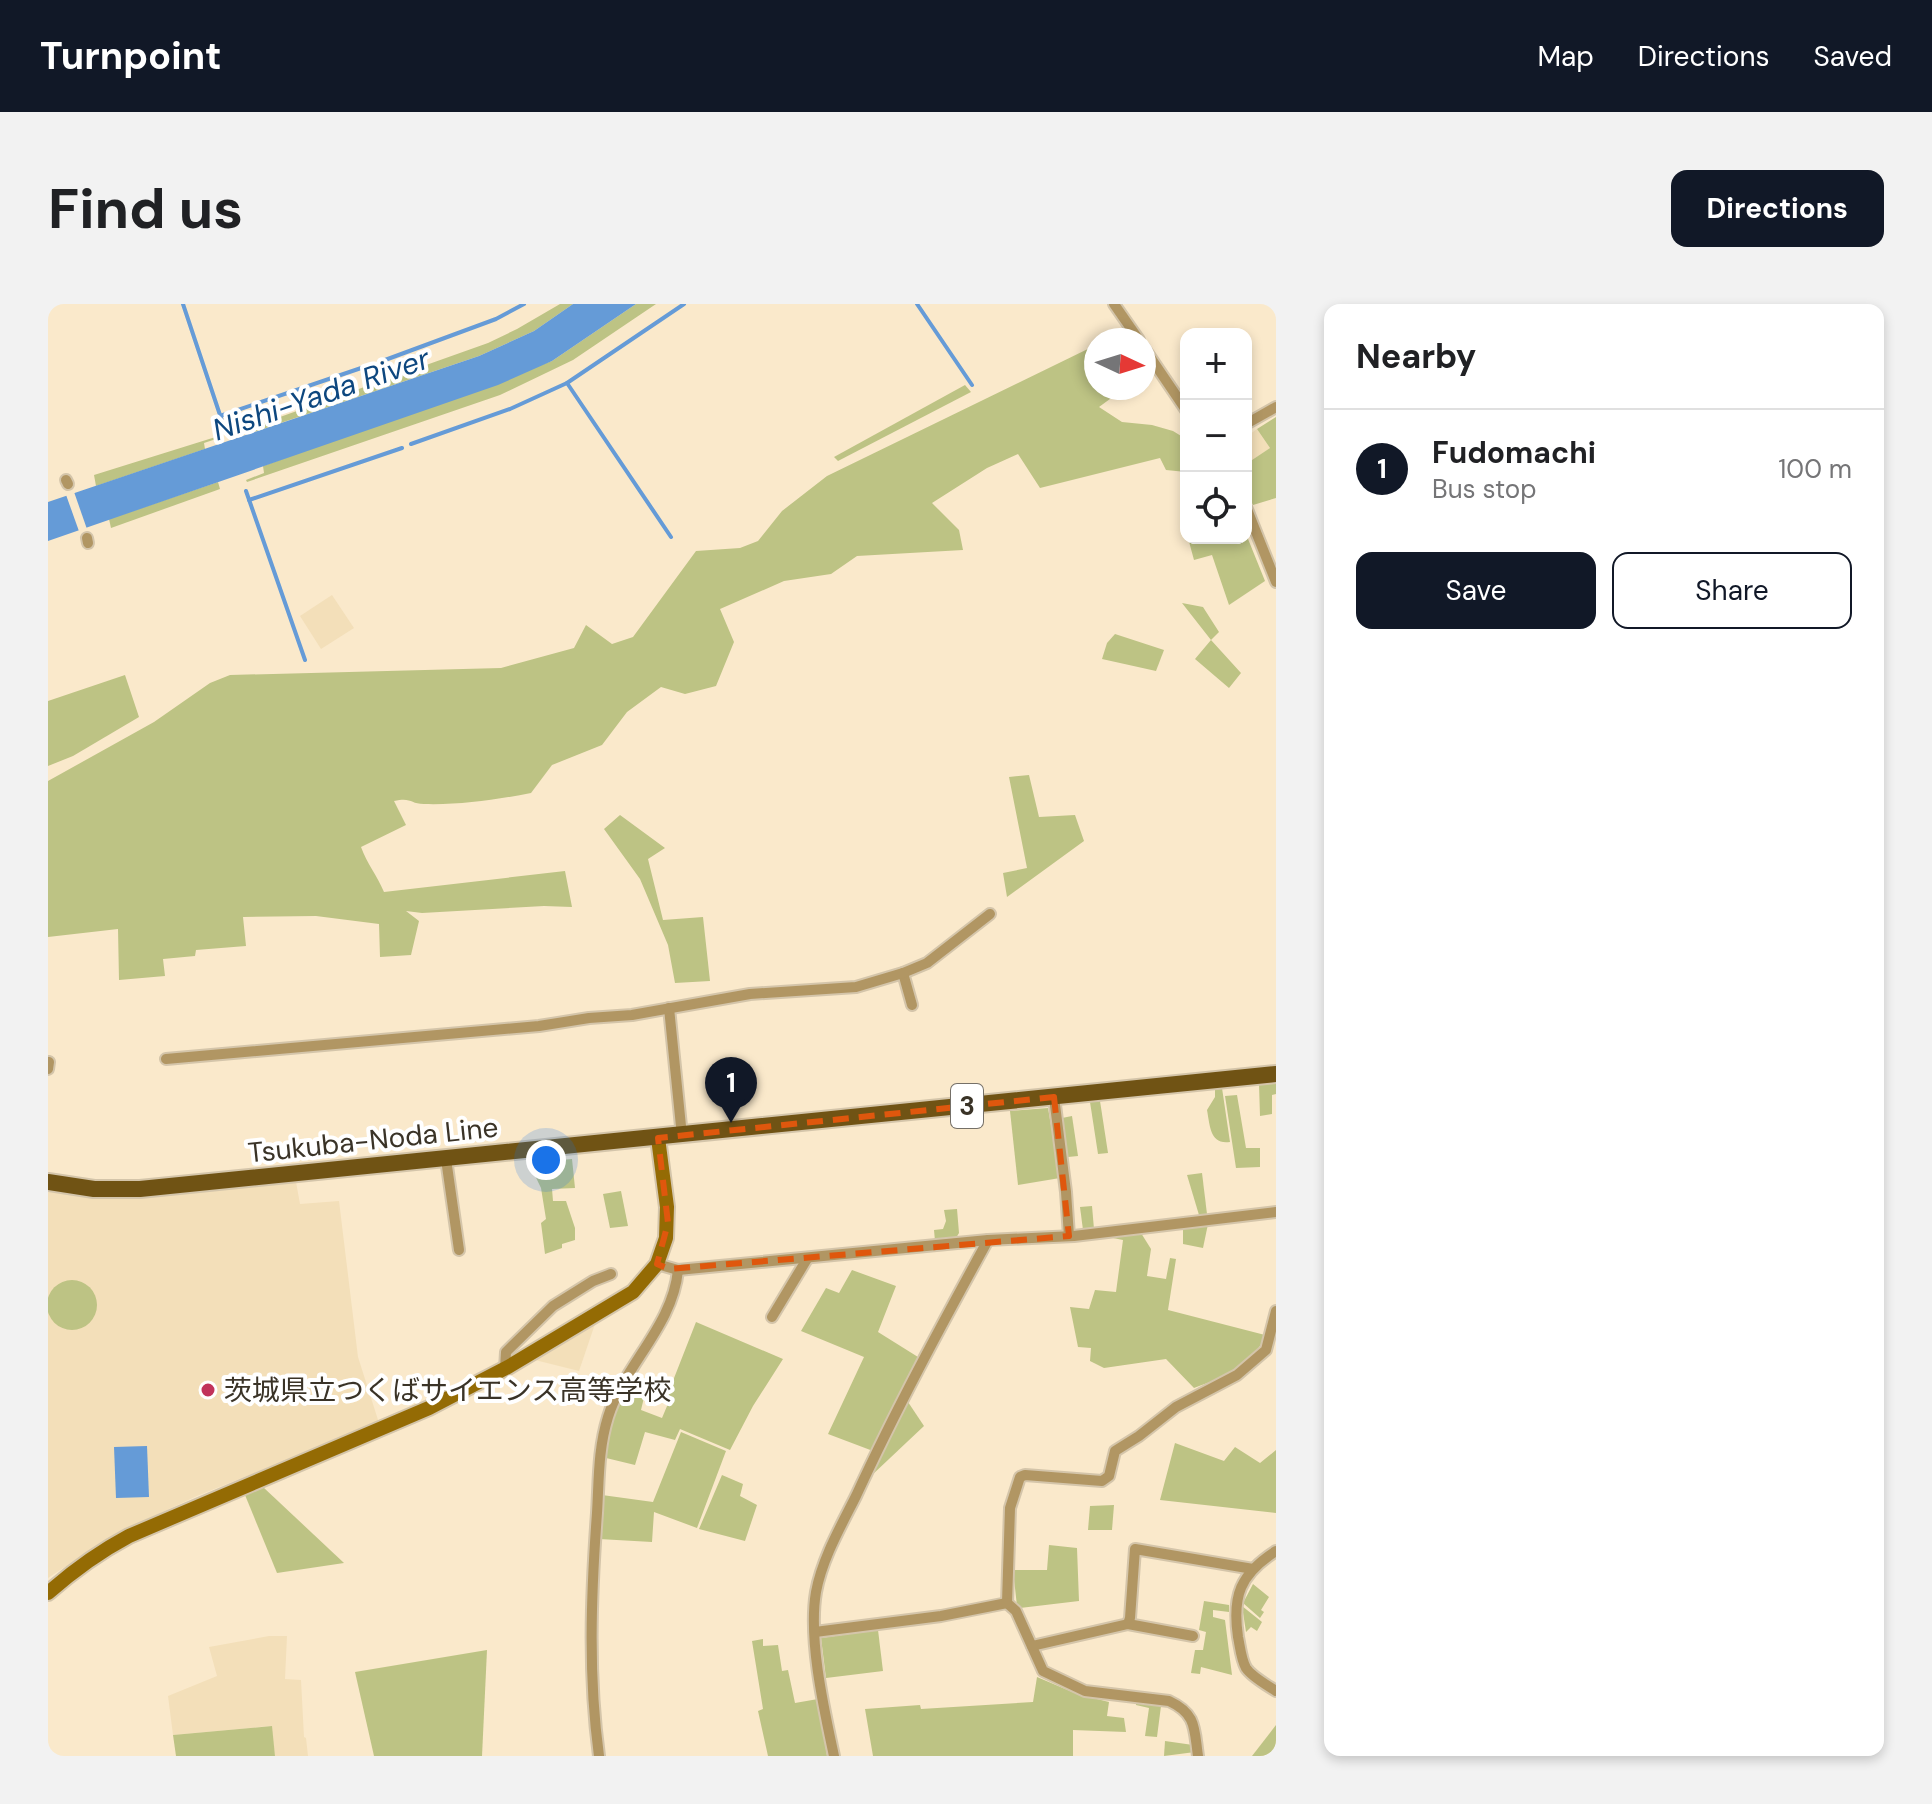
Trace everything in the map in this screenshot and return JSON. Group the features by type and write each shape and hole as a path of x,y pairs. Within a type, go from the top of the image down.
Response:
{"main road":[{"name":"Tsukuba-Noda Line","path":"48,1182 94,1189 140,1189 1276,1074"},
{"path":"48,1593 89,1559 129,1536 429,1408 505,1369 633,1292 657,1264 666,1238 668,1223 658,1138"}],"street":[{"path":"1114,304 1131,328"},
{"path":"1156,366 1180,401"},
{"path":"1252,421 1276,407"},
{"path":"1252,522 1276,582"},
{"path":"166,1059 539,1026 750,994 856,987 903,973 943,953 990,914"},
{"path":"903,973 912,1005"},
{"path":"669,1008 682,1136"},
{"path":"1054,1097 1069,1236"},
{"path":"446,1159 459,1250"},
{"path":"657,1264 678,1270 988,1240 1069,1236 1276,1212"},
{"path":"834,1756 815,1632 816,1589 826,1560 931,1344 988,1240"},
{"path":"772,1317 807,1259"},
{"path":"599,1756 589,1631 598,1461 616,1395 665,1314 675,1291 678,1270"},
{"path":"505,1369 506,1352 553,1306 593,1281 611,1274"},
{"path":"1007,1603 1010,1508 1020,1477 1102,1481 1109,1476 1115,1451 1176,1407 1237,1375 1271,1352 1276,1311"},
{"path":"1128,1624 1135,1549 1253,1569"},
{"path":"1276,1551 1253,1569 1239,1589 1235,1603 1246,1669 1276,1691"},
{"path":"815,1632 941,1616 1007,1603"},
{"path":"1007,1603 1016,1611 1043,1671 1085,1691 1169,1701 1181,1707 1193,1722 1198,1756"},
{"path":"1032,1646 1128,1624 1193,1636"}],"highlighted area":[{"path":"1054,1097 1069,1236 669,1269 657,1264 668,1223 658,1138"}],"shaded area":[{"path":"1257,429 1270,448 1252,460 1252,433"},
{"path":"332,595 354,628 321,649 300,616"},
{"name":"茨城県立つくばサイエンス高等学校","path":"296,1182 300,1204 339,1201 358,1357 379,1423 197,1496 117,1533 48,1578 48,1190 90,1198 111,1198"},
{"path":"595,1324 579,1371 531,1359"},
{"path":"269,1636 287,1636 285,1679 301,1680 308,1756 275,1756 271,1726 173,1735 168,1696 217,1676 209,1647"}],"green space":[{"path":"560,304 573,304 534,331 479,356 251,433 249,428 232,434 488,343"},
{"path":"636,304 656,304 573,360 500,395 246,480 264,473 263,466 552,361"},
{"path":"1084,351 1084,400 1109,400 1099,407 1122,422 1152,425 1180,435 1180,471 1166,470 1160,458 1040,488 1018,454 987,468 932,503 959,530 963,550 857,556 831,574 784,581 720,609 734,642 716,686 685,694 661,687 627,712 602,745 552,765 531,793 451,804 394,801 406,825 361,847 384,892 565,871 572,907 406,911 419,921 411,955 380,957 379,924 316,916 243,917 246,946 196,950 195,956 163,959 165,976 119,980 118,929 48,937 48,781 154,722 210,683 230,675 501,668 574,648 586,625 612,644 633,637 696,551 740,548 758,541 782,511 827,476"},
{"path":"965,385 971,392 838,461 834,457"},
{"path":"1276,417 1276,498 1253,505 1252,460 1270,448 1257,429"},
{"path":"222,435 204,443 205,449 96,486 94,475"},
{"path":"218,482 220,489 111,528 109,519"},
{"path":"1190,544 1250,544 1265,581 1229,605 1212,555 1194,560"},
{"path":"1182,603 1203,607 1219,632 1211,640"},
{"path":"1115,634 1164,650 1156,671 1102,659 1107,643"},
{"path":"1211,640 1241,673 1229,688 1195,659"},
{"path":"125,675 139,717 73,756 48,766 48,701"},
{"path":"1029,775 1039,817 1075,815 1084,841 1007,897 1003,873 1027,868 1009,777"},
{"path":"620,815 665,848 648,859 663,920 703,917 710,981 675,983 668,945 640,879 604,829"},
{"path":"1276,1082 1272,1114 1260,1116 1259,1084"},
{"path":"1222,1088 1230,1142 1218,1141 1215,1137 1207,1110 1215,1097 1215,1090"},
{"path":"1237,1095 1246,1148 1260,1148 1260,1167 1236,1168 1225,1096"},
{"path":"1100,1101 1108,1153 1098,1154 1090,1102"},
{"path":"1048,1108 1060,1178 1018,1185 1010,1111"},
{"path":"1072,1116 1078,1156 1068,1157 1062,1118"},
{"path":"572,1159 575,1188 552,1189 553,1201 566,1201 575,1228 575,1240 545,1254 541,1223 546,1219 541,1188 529,1163"},
{"path":"1202,1173 1207,1214 1199,1215 1187,1175"},
{"path":"621,1191 628,1226 610,1228 603,1194"},
{"path":"1092,1206 1094,1229 1083,1230 1080,1207"},
{"path":"957,1209 959,1233 956,1238 935,1241 934,1230 943,1229 946,1221 944,1210"},
{"path":"1208,1224 1203,1248 1183,1244 1183,1228"},
{"path":"1141,1233 1151,1249 1147,1276 1166,1279 1170,1258 1176,1259 1168,1310 1265,1335 1254,1355 1246,1362 1226,1375 1194,1388 1166,1359 1104,1368 1090,1361 1091,1348 1078,1347 1070,1307 1089,1309 1095,1290 1116,1292 1123,1240 1108,1237"},
{"path":"852,1270 896,1286 878,1332 918,1357 873,1451 828,1434 864,1357 801,1331 826,1288 839,1293"},
{"path":"72,1280 90,1287 97,1305 90,1323 72,1330 54,1323 47,1305 54,1287"},
{"path":"696,1322 783,1359 730,1450 680,1429 675,1440 645,1432 635,1465 602,1457 615,1411 633,1378 637,1377 647,1385 641,1410 662,1418 670,1399 667,1396"},
{"path":"908,1402 924,1426 872,1475"},
{"path":"681,1432 726,1451 697,1528 654,1512 652,1542 599,1539 602,1495 653,1502"},
{"path":"1175,1443 1224,1461 1235,1447 1260,1463 1276,1450 1276,1513 1160,1500"},
{"path":"722,1475 743,1484 740,1496 757,1505 745,1541 699,1529"},
{"path":"263,1487 344,1563 277,1573 245,1495"},
{"path":"1114,1505 1112,1530 1088,1530 1090,1506"},
{"path":"1049,1545 1077,1548 1079,1601 1020,1608 1017,1606 1013,1570 1047,1570"},
{"path":"1253,1584 1269,1597 1260,1618 1243,1603"},
{"path":"1204,1601 1229,1605 1229,1612 1213,1610 1213,1617 1225,1620 1232,1675 1201,1667 1200,1674 1191,1673 1195,1650 1203,1650 1206,1632 1199,1630"},
{"path":"1242,1606 1262,1622 1257,1631 1251,1627 1246,1632"},
{"path":"878,1630 883,1671 826,1678 821,1638"},
{"path":"763,1639 763,1646 778,1645 782,1671 788,1670 795,1703 818,1699 827,1756 768,1756 758,1711 763,1709 752,1641"},
{"path":"487,1650 482,1756 374,1756 355,1672"},
{"path":"1037,1677 1077,1694 1109,1702 1107,1716 1124,1718 1126,1732 1073,1730 1073,1756 873,1756 865,1709 1033,1702"},
{"path":"1136,1702 1161,1706 1157,1737 1145,1736 1149,1708 1136,1705"},
{"path":"1276,1725 1276,1756 1252,1756"},
{"path":"272,1726 275,1756 176,1756 173,1735"},
{"path":"1165,1741 1193,1745 1195,1752 1164,1756"}],"water":[{"path":"573,304 636,304 552,361 498,385 48,541 48,502 479,356 534,331"},
{"path":"147,1446 149,1497 116,1498 114,1447"}],"pier":[{"path":"73,489 88,532 80,534 65,492"}],"waterway":[{"name":"Nishi-Yada River","path":"183,304 223,424"},
{"name":"Nishi-Yada River","path":"385,360 496,319 524,304"},
{"path":"411,444 510,409 567,383 684,304"},
{"path":"917,304 972,385"},
{"name":"Nishi-Yada River","path":"220,416 370,365"},
{"path":"567,383 671,537"},
{"path":"249,500 402,448"},
{"path":"246,491 305,660"}],"place":[{"name":"Fudomachi","path":"731,1123"},
{"name":"茨城県立つくばサイエンス高等学校","path":"208,1390"}]}
